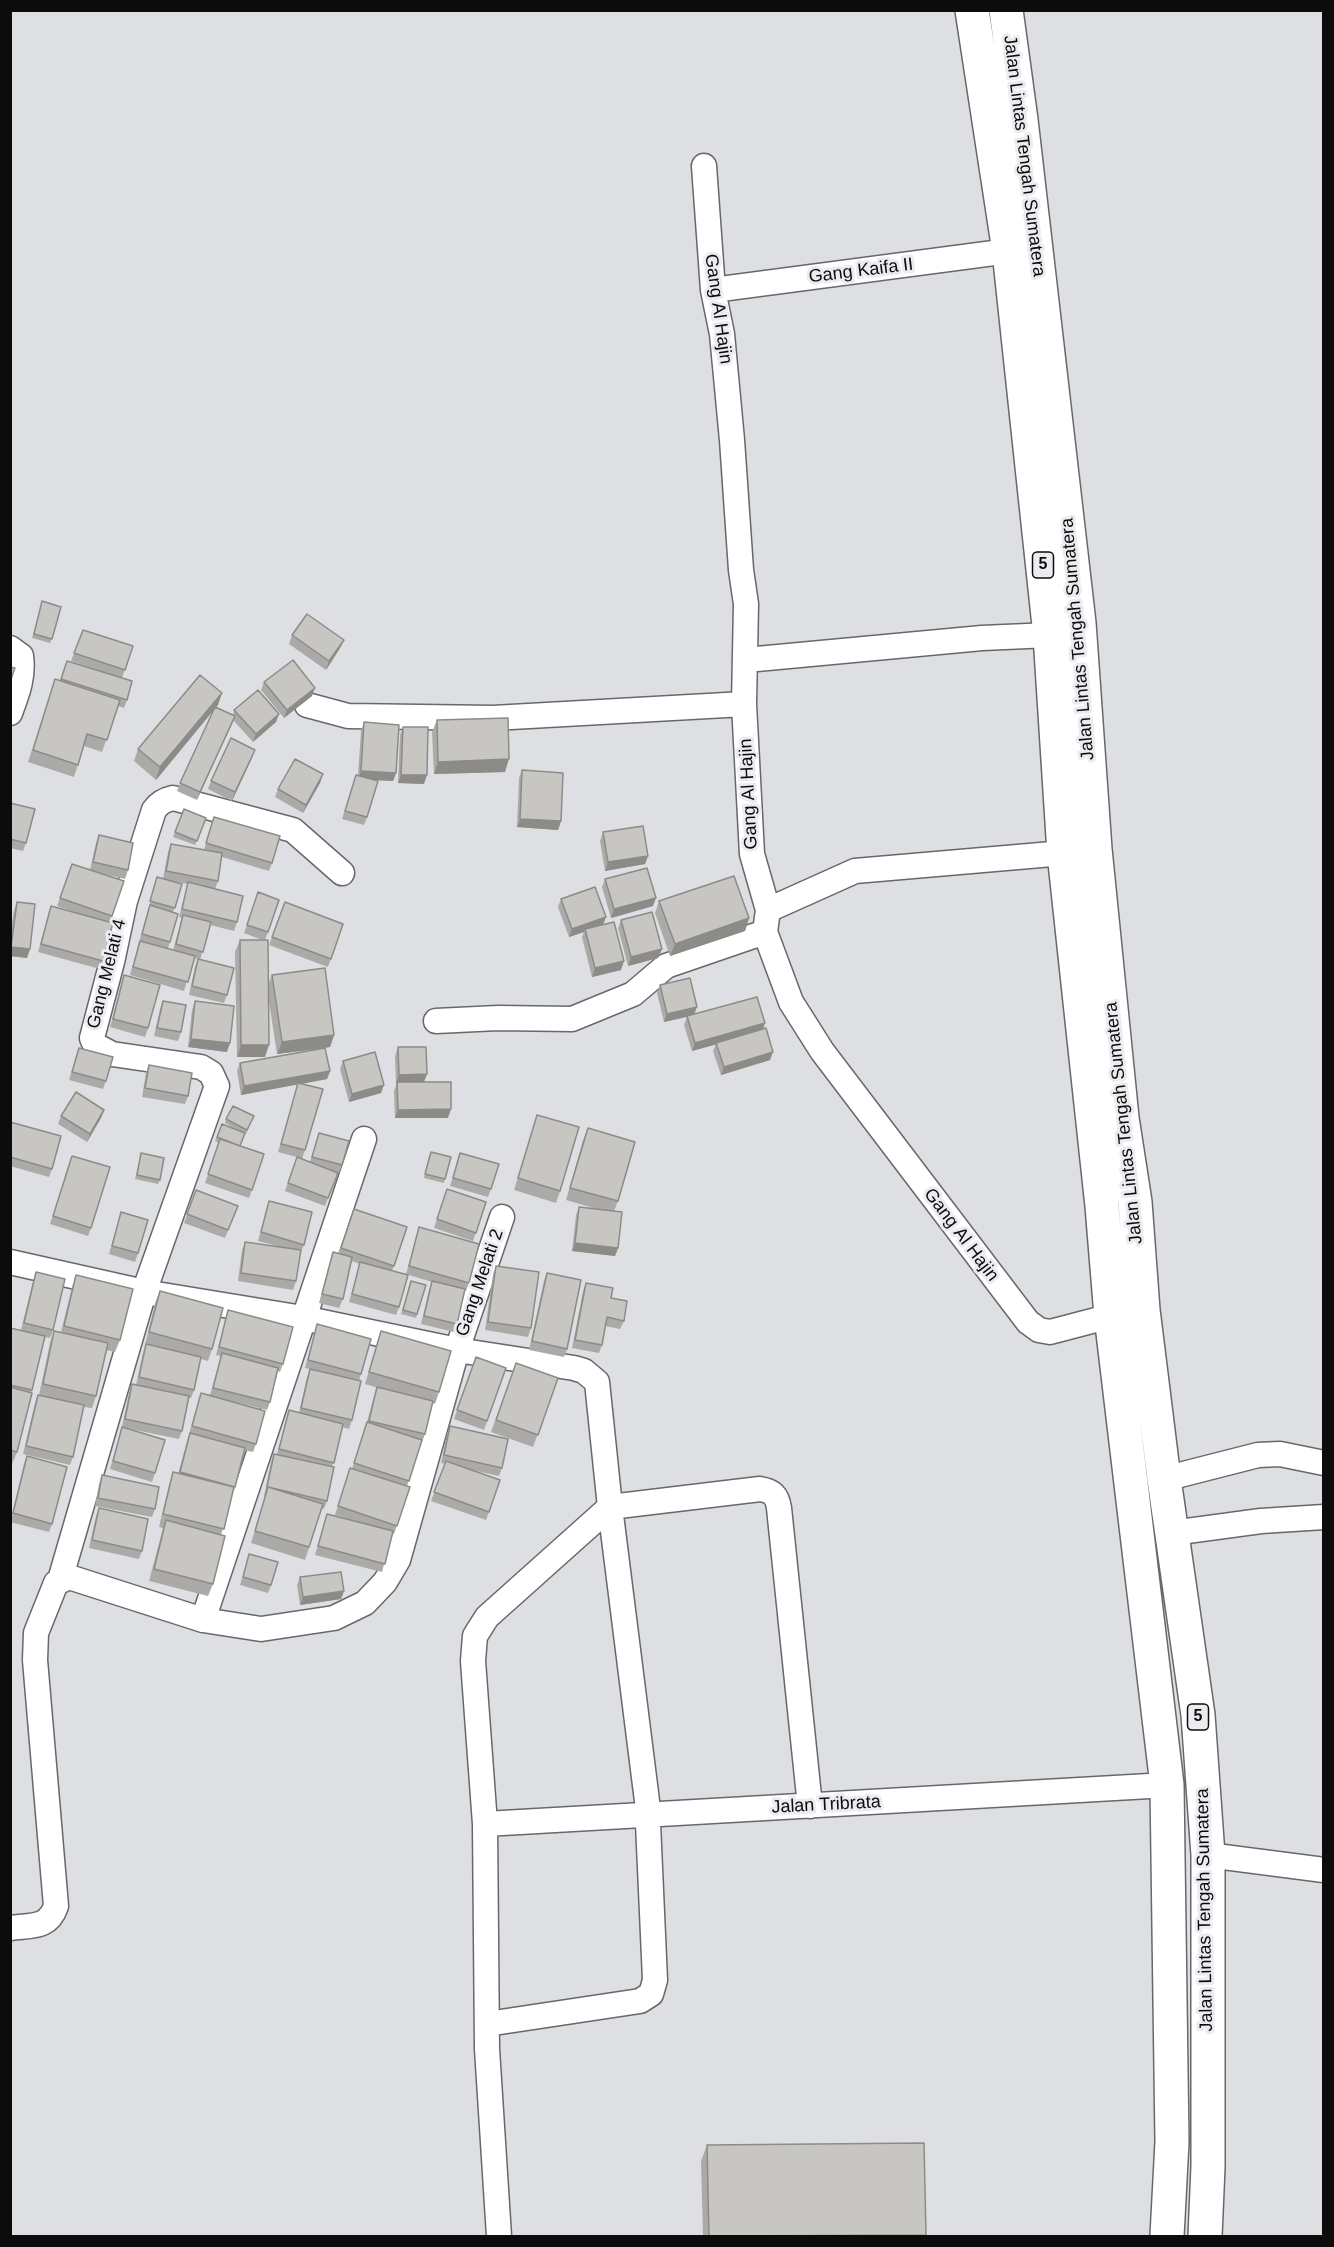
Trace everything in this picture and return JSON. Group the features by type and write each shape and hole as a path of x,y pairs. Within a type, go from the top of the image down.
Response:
{"highway":[{"name":"Jalan Lintas Tengah Sumatera","path":"972,10 1009,251 1050,635 1064,853 1107,1120 1135,1202 1143,1310 1164,1479 1198,1715 1208,1855 1208,2168 1205,2236"},
{"name":"Jalan Lintas Tengah Sumatera","path":"1006,10 1024,144 1079,623 1095,849 1107,1120 1102,1206 1111,1316 1167,1785 1172,2142 1167,2236"}],"street":[{"name":"Gang Al Hajin","path":"704,166 713,290 722,334 741,570 746,604 744,704 752,854 766,921 791,1002 822,1051 1028,1322 1039,1330 1050,1332 1111,1316"},
{"name":"Gang Kaifa II","path":"713,290 1009,251"},
{"path":"746,660 982,638 1050,635"},
{"path":"10,648 21,656 22,665 21,680 10,713"},
{"path":"307,705 348,716 493,718 744,704"},
{"name":"Gang Melati 4","path":"144,1292 217,1086 211,1073 201,1067 112,1054 95,1045 92,1038 125,901 151,817 159,804 166,799 173,798 293,830 342,873"},
{"path":"436,1021 498,1018 572,1019 633,994 666,966 766,921 855,872 1064,853"},
{"path":"203,1620 364,1139"},
{"name":"Gang Melati 2","path":"58,1581 69,1577 203,1620 261,1629 334,1618 365,1603 385,1582 398,1560 457,1350 502,1217"},
{"path":"12,1267 144,1292 303,1318 457,1350 555,1364 584,1371 597,1382 647,1801 655,1980 651,1994 640,2001 487,2024"},
{"path":"10,1928 45,1924 52,1917 56,1906 35,1660 36,1633 58,1581 144,1292"},
{"path":"1164,1479 1257,1455 1280,1454 1323,1463"},
{"path":"499,2236 487,2024 485,1824 473,1662 474,1636 487,1617 609,1496 770,1491 775,1495 779,1508 810,1806"},
{"path":"1172,1533 1261,1521 1323,1517"},
{"name":"Jalan Tribrata","path":"485,1824 1167,1785"},
{"path":"1208,1855 1323,1870"}],"building":[{"path":"42,601 61,607 52,639 34,634"},
{"path":"307,614 344,640 329,661 292,635"},
{"path":"83,630 133,646 125,670 74,653"},
{"path":"293,660 315,688 287,710 264,682"},
{"path":"67,661 132,681 127,700 61,679"},
{"path":"10,667 15,668 10,682"},
{"path":"200,675 222,693 160,767 138,749"},
{"path":"55,679 120,700 107,740 87,734 78,765 33,750"},
{"path":"258,690 279,714 256,734 234,710"},
{"path":"215,707 235,716 200,792 180,783"},
{"path":"508,718 509,759 438,762 437,720"},
{"path":"364,722 399,725 396,773 361,771"},
{"path":"403,727 428,727 427,775 401,775"},
{"path":"231,738 255,750 235,792 211,781"},
{"path":"295,759 323,774 306,805 278,789"},
{"path":"522,770 563,773 561,821 520,819"},
{"path":"356,775 378,781 367,817 345,811"},
{"path":"10,803 35,809 26,843 10,839"},
{"path":"184,809 206,818 197,841 175,832"},
{"path":"214,817 280,836 272,863 206,843"},
{"path":"643,826 648,856 608,862 603,832"},
{"path":"99,835 133,843 128,870 93,862"},
{"path":"171,844 222,853 218,881 166,871"},
{"path":"72,864 124,881 112,916 60,898"},
{"path":"647,868 656,898 614,909 605,879"},
{"path":"734,876 749,918 675,944 659,901"},
{"path":"157,877 182,884 175,908 150,901"},
{"path":"188,882 243,896 237,922 182,909"},
{"path":"595,887 606,917 572,929 561,899"},
{"path":"258,892 279,900 268,932 247,925"},
{"path":"17,902 35,904 30,949 11,947"},
{"path":"285,902 343,924 331,959 272,937"},
{"path":"150,905 178,914 170,942 142,934"},
{"path":"51,906 113,923 103,961 41,944"},
{"path":"652,912 662,949 631,957 621,920"},
{"path":"183,915 211,922 203,952 176,944"},
{"path":"614,922 624,961 595,968 585,929"},
{"path":"240,940 268,940 269,1045 241,1045"},
{"path":"140,941 195,956 188,982 133,967"},
{"path":"198,959 234,968 227,995 192,986"},
{"path":"325,968 334,1035 282,1042 272,975"},
{"path":"124,975 160,985 148,1028 113,1019"},
{"path":"690,978 697,1007 667,1014 660,985"},
{"path":"757,997 765,1023 695,1043 687,1016"},
{"path":"163,1001 186,1005 181,1032 157,1028"},
{"path":"195,1001 234,1006 230,1043 191,1039"},
{"path":"766,1028 773,1052 724,1067 716,1043"},
{"path":"398,1047 426,1047 427,1074 399,1075"},
{"path":"79,1048 113,1057 106,1081 72,1072"},
{"path":"325,1048 330,1071 244,1086 240,1063"},
{"path":"375,1052 384,1085 352,1094 343,1061"},
{"path":"149,1065 192,1073 188,1096 145,1088"},
{"path":"397,1082 451,1082 451,1109 398,1110"},
{"path":"298,1083 323,1089 305,1150 281,1144"},
{"path":"76,1092 104,1110 90,1134 61,1116"},
{"path":"233,1106 254,1116 247,1130 226,1119"},
{"path":"537,1115 579,1127 560,1191 518,1178"},
{"path":"10,1122 61,1136 52,1169 10,1157"},
{"path":"222,1124 245,1133 240,1146 217,1137"},
{"path":"588,1128 635,1142 618,1201 570,1188"},
{"path":"319,1133 349,1141 342,1165 312,1157"},
{"path":"220,1139 264,1154 252,1190 208,1174"},
{"path":"431,1152 451,1157 445,1179 425,1174"},
{"path":"141,1153 164,1158 160,1180 137,1175"},
{"path":"460,1153 499,1164 491,1189 453,1178"},
{"path":"72,1156 110,1167 91,1228 53,1216"},
{"path":"297,1157 338,1173 328,1198 288,1183"},
{"path":"447,1189 486,1202 476,1233 437,1219"},
{"path":"196,1190 238,1206 228,1230 187,1214"},
{"path":"269,1201 312,1212 304,1245 261,1232"},
{"path":"579,1207 622,1212 618,1248 575,1243"},
{"path":"354,1209 407,1227 394,1266 341,1248"},
{"path":"121,1212 148,1220 138,1253 112,1246"},
{"path":"419,1227 479,1244 469,1283 409,1266"},
{"path":"245,1242 301,1250 296,1281 241,1273"},
{"path":"333,1252 352,1257 343,1299 322,1294"},
{"path":"360,1262 408,1275 399,1307 352,1294"},
{"path":"496,1266 539,1272 531,1328 488,1322"},
{"path":"36,1272 65,1279 53,1330 24,1323"},
{"path":"547,1273 581,1280 567,1349 532,1341"},
{"path":"76,1275 133,1289 120,1340 64,1326"},
{"path":"411,1281 426,1285 417,1314 403,1310"},
{"path":"432,1281 465,1289 457,1324 424,1316"},
{"path":"586,1283 613,1288 611,1298 627,1301 624,1321 607,1317 602,1345 575,1340"},
{"path":"160,1291 223,1308 212,1349 149,1332"},
{"path":"228,1310 293,1327 283,1364 219,1347"},
{"path":"317,1324 371,1339 361,1374 308,1360"},
{"path":"10,1328 45,1336 32,1390 10,1385"},
{"path":"54,1331 108,1343 96,1396 43,1384"},
{"path":"381,1331 451,1351 439,1392 369,1372"},
{"path":"146,1344 201,1357 194,1390 139,1377"},
{"path":"222,1353 278,1368 270,1402 213,1388"},
{"path":"476,1357 506,1368 487,1421 457,1410"},
{"path":"516,1363 558,1378 538,1435 496,1420"},
{"path":"310,1369 361,1381 352,1420 301,1408"},
{"path":"132,1384 189,1396 182,1431 125,1419"},
{"path":"10,1387 32,1393 17,1452 10,1450"},
{"path":"377,1387 433,1401 425,1434 369,1421"},
{"path":"201,1393 265,1411 256,1444 192,1426"},
{"path":"38,1395 84,1405 73,1457 26,1446"},
{"path":"289,1410 343,1424 334,1463 279,1449"},
{"path":"367,1422 422,1440 409,1481 354,1463"},
{"path":"450,1426 508,1439 502,1468 444,1455"},
{"path":"122,1427 165,1440 155,1473 113,1461"},
{"path":"190,1433 245,1448 235,1487 180,1472"},
{"path":"274,1454 334,1467 327,1501 267,1487"},
{"path":"27,1456 67,1467 52,1524 13,1513"},
{"path":"446,1461 500,1480 489,1512 434,1492"},
{"path":"350,1468 410,1487 397,1526 338,1506"},
{"path":"173,1472 234,1487 224,1529 163,1514"},
{"path":"102,1475 159,1487 155,1509 98,1498"},
{"path":"268,1487 323,1504 309,1547 255,1531"},
{"path":"99,1508 148,1519 142,1551 92,1540"},
{"path":"327,1514 393,1531 385,1564 318,1546"},
{"path":"166,1520 225,1536 213,1584 154,1569"},
{"path":"249,1554 278,1562 271,1585 243,1577"},
{"path":"341,1572 344,1591 303,1597 300,1577"},
{"path":"924,2143 926,2235 709,2236 707,2145"}]}
